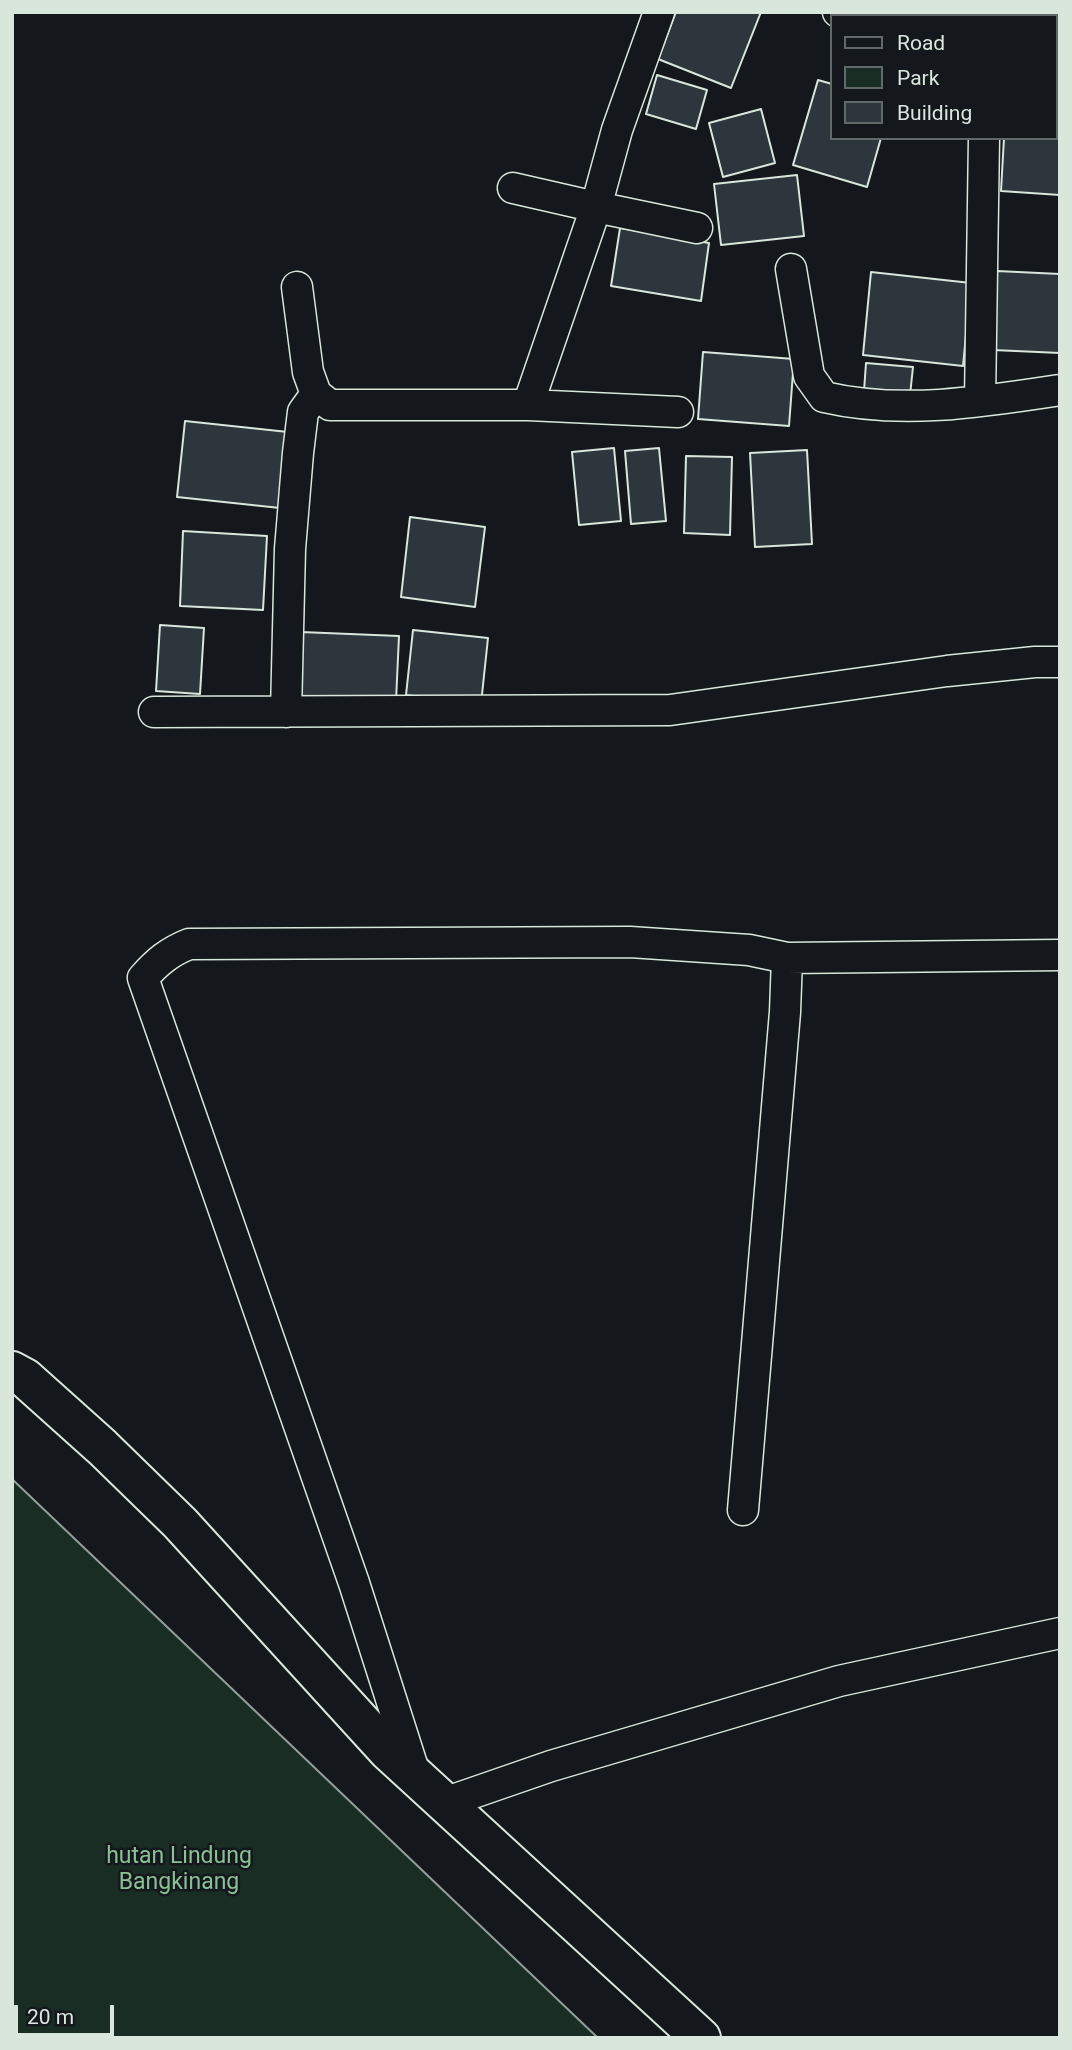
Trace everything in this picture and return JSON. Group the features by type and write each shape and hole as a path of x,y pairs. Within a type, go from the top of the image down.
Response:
{"street":[{"path":"528,405 596,207 617,131 659,12"},
{"path":"979,400 984,140"},
{"path":"513,188 697,228"},
{"path":"791,269 809,376 824,397 851,403 909,407 1060,390"},
{"path":"297,286 308,372 316,394 330,405 528,405 678,412"},
{"path":"286,712 290,549 298,453 303,412 316,394"},
{"path":"154,712 670,710 947,671 1060,662"},
{"path":"415,1774 354,1583 143,978 170,952 189,944 630,942 749,950 787,958 1060,955"},
{"path":"743,1510 785,1012 787,958"},
{"path":"12,1371 25,1378 92,1438 180,1522 388,1751 681,2030"},
{"path":"444,1803 551,1766 839,1681 1060,1633"}],"green space":[{"name":"hutan Lindung Bangkinang","path":"12,1479 598,2038 12,2038"}],"building":[{"path":"676,12 761,12 731,88 658,59"},
{"path":"657,75 707,90 696,129 646,114"},
{"path":"818,80 830,83 830,140 880,140 867,187 793,165"},
{"path":"1060,101 1060,195 1001,191 1004,140 1058,140"},
{"path":"761,109 775,163 723,177 709,123"},
{"path":"797,175 804,236 721,245 714,184"},
{"path":"620,228 709,243 701,301 611,286"},
{"path":"997,271 1060,274 1060,353 993,350"},
{"path":"871,272 971,283 963,366 863,355"},
{"path":"703,352 794,359 789,426 698,419"},
{"path":"866,363 913,367 910,395 864,391"},
{"path":"185,421 288,432 280,508 177,497"},
{"path":"614,448 621,521 579,525 572,452"},
{"path":"659,448 666,521 631,524 625,451"},
{"path":"807,450 812,544 755,547 750,453"},
{"path":"686,456 732,457 730,535 684,533"},
{"path":"410,517 485,527 475,607 401,597"},
{"path":"183,531 267,536 263,610 180,606"},
{"path":"160,625 204,628 200,694 156,691"},
{"path":"413,630 488,638 481,704 406,695"},
{"path":"301,632 399,636 396,701 298,696"}]}
